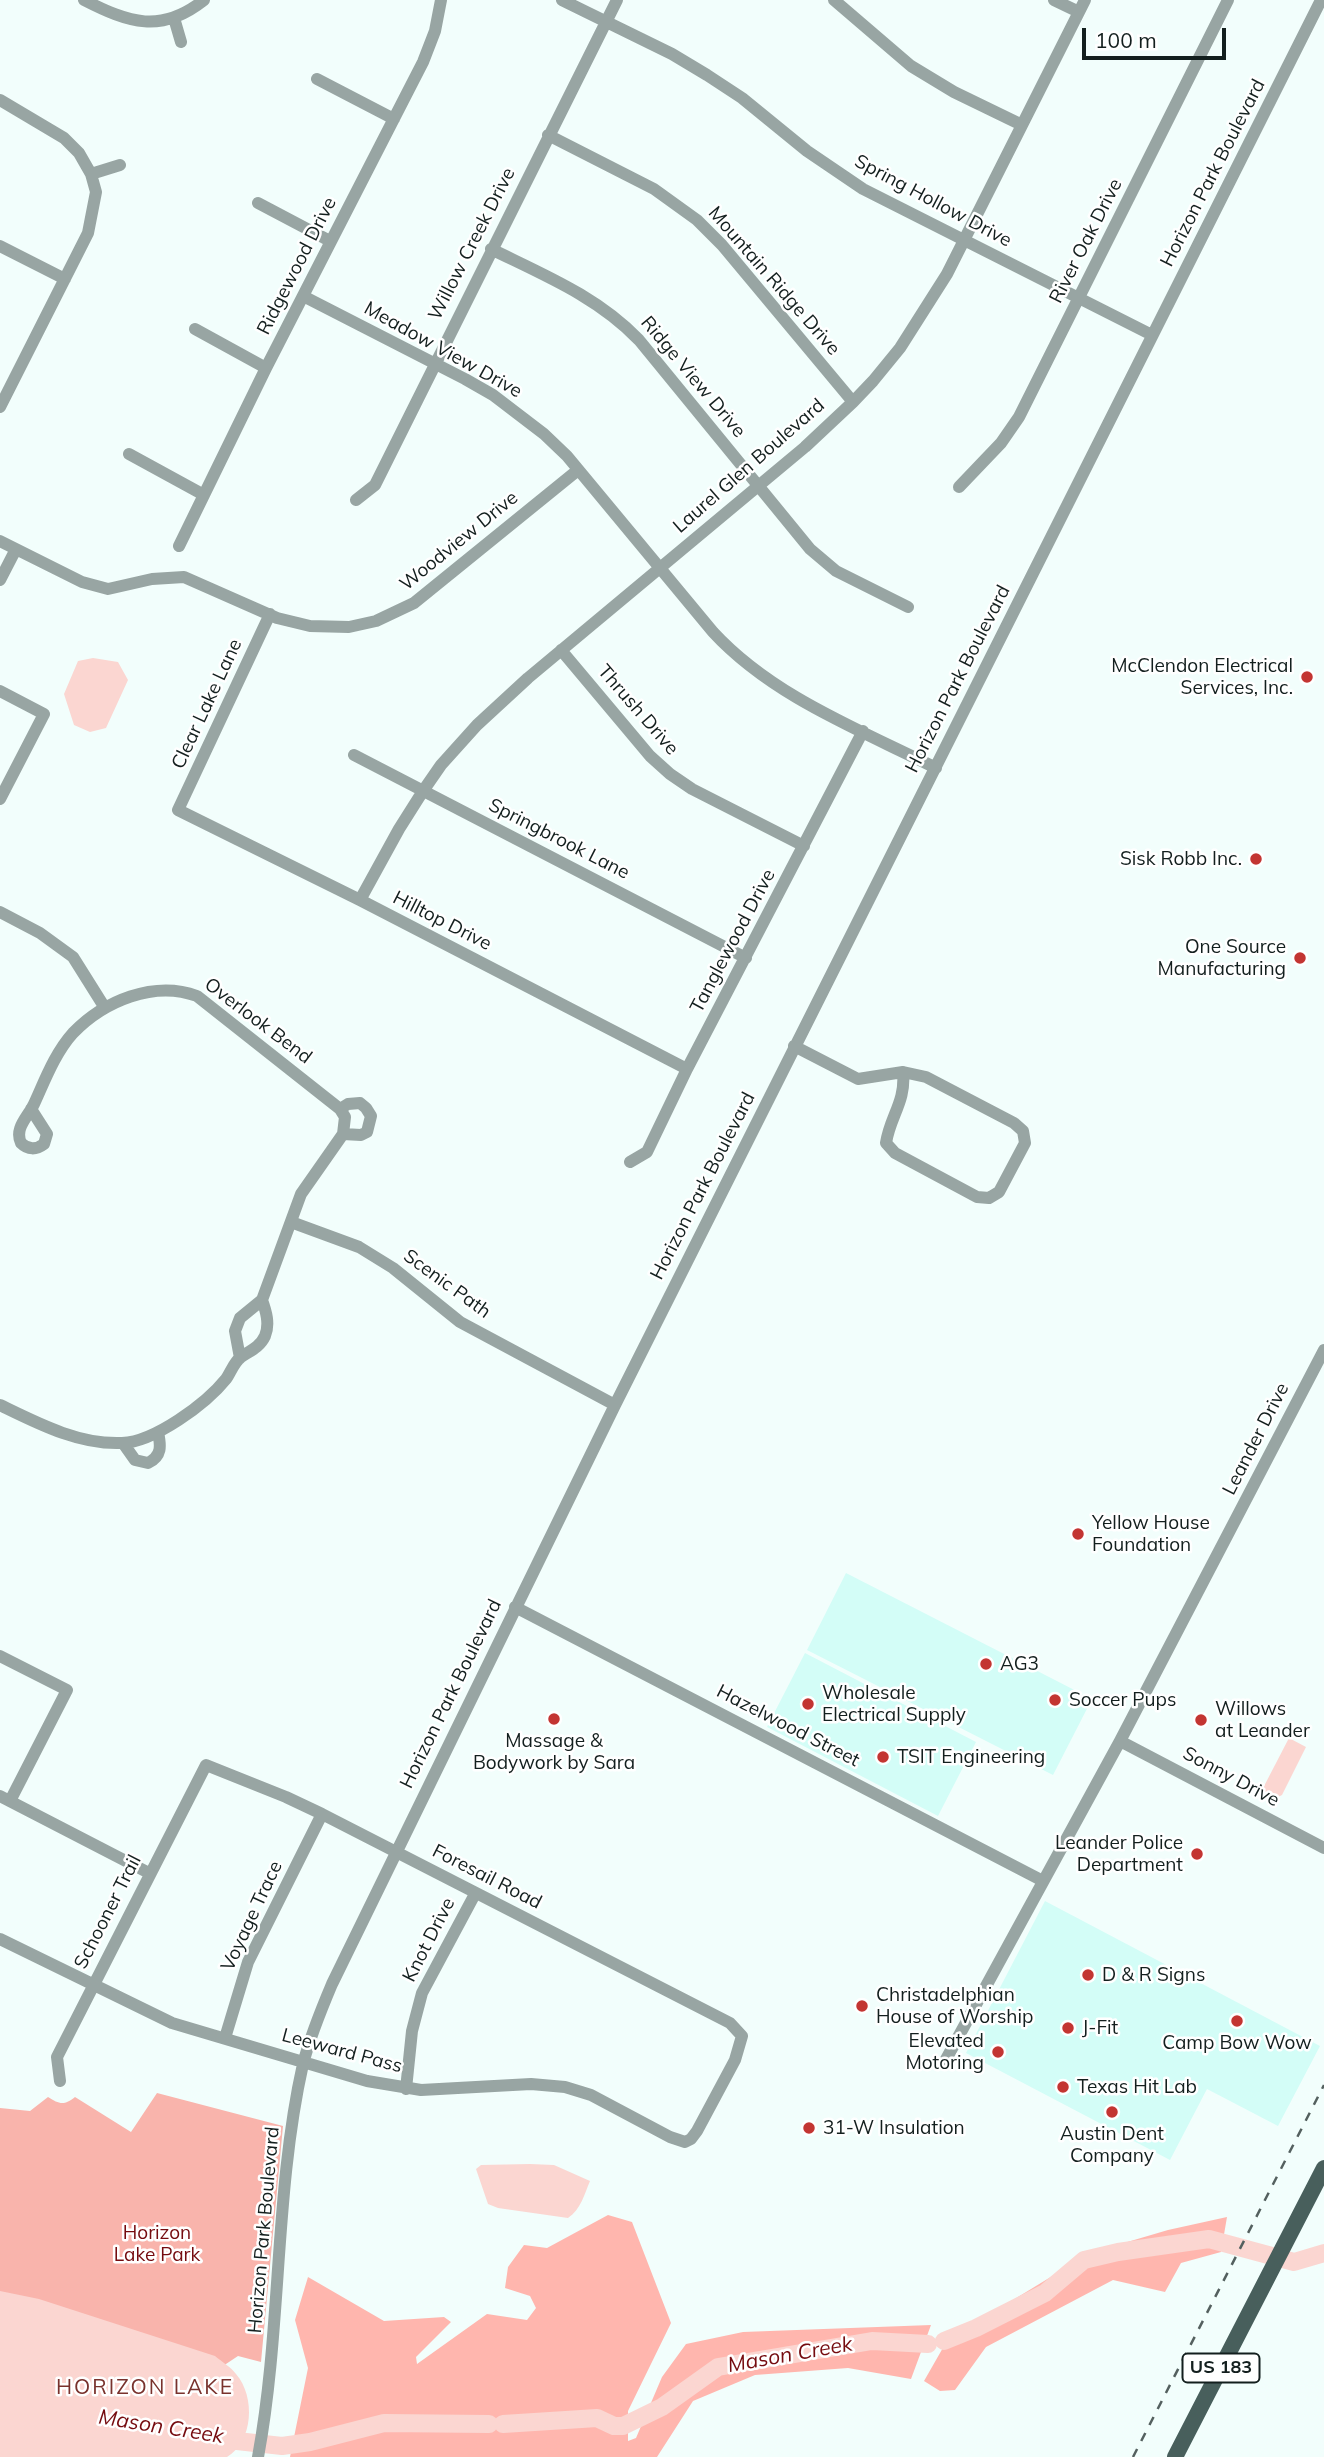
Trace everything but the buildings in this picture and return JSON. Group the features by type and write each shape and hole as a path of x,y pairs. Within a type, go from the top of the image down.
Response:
{"main road":[{"name":"US 183","path":"1175,2457 1324,2168"}],"street":[{"path":"84,0 122,18 161,22 191,10 204,0"},
{"name":"Ridgewood Drive","path":"179,546 330,241 423,62 435,31 441,0"},
{"name":"Spring Hollow Drive","path":"562,0 672,54 708,75 742,98 807,151 863,189 1152,335"},
{"name":"Willow Creek Drive","path":"356,500 375,485 617,0"},
{"path":"834,0 911,66 954,92 1022,125"},
{"path":"1054,0 1082,6"},
{"name":"River Oak Drive","path":"959,487 1001,443 1019,417 1228,0"},
{"name":"Horizon Park Boulevard","path":"258,2457 271,2368 291,2128 304,2062 332,1984 615,1405 1321,0"},
{"name":"Laurel Glen Boulevard","path":"360,900 423,791 441,765 477,725 506,696 805,447 853,402 887,365 919,321 965,240 1082,6"},
{"path":"174,18 181,42"},
{"path":"317,79 394,119"},
{"path":"0,100 64,138 79,153 91,174 96,192 88,233 3,392 0,407"},
{"name":"Mountain Ridge Drive","path":"548,135 654,189 697,220 722,245 853,402"},
{"path":"91,174 120,165"},
{"path":"258,203 330,241"},
{"path":"0,246 65,279"},
{"name":"Ridge View Drive","path":"491,249 588,298 621,323 639,340 810,549 846,576 908,607"},
{"name":"Meadow View Drive","path":"303,296 434,363 493,395 519,413 544,434 578,470 719,638 752,669 782,689 936,768"},
{"path":"195,329 266,368"},
{"path":"129,454 204,495"},
{"name":"Woodview Drive","path":"0,541 82,582 108,589 152,579 184,577 296,624 323,628 349,627 389,617 426,595 578,470"},
{"path":"0,580 16,549"},
{"name":"Clear Lake Lane","path":"178,810 270,614"},
{"name":"Thrush Drive","path":"561,650 650,756 670,774 692,789 804,846"},
{"path":"0,691 44,714 0,799"},
{"name":"Tanglewood Drive","path":"630,1161 648,1152 687,1069 863,731"},
{"name":"Springbrook Lane","path":"354,755 746,958"},
{"name":"Hilltop Drive","path":"178,810 360,900 687,1069"},
{"path":"0,912 40,933 73,957 105,1008"},
{"name":"Overlook Bend","path":"31,1109 54,1060 74,1033 105,1008 124,999 162,990 180,990 197,996 341,1109 348,1104 360,1103 371,1116 367,1132 361,1135 343,1134"},
{"path":"794,1046 858,1079 903,1072 926,1077 1014,1122 1023,1131 1024,1143 999,1192 989,1198 977,1197 895,1153 886,1143 901,1103 903,1072"},
{"path":"240,1358 235,1331 240,1318 262,1300 301,1194 343,1134 345,1117 341,1109"},
{"name":"Scenic Path","path":"291,1222 359,1247 393,1268 460,1322 615,1405"},
{"path":"0,1405 55,1432 123,1443 158,1432 198,1406 225,1380 240,1358 258,1345 265,1336 268,1325 262,1300"},
{"name":"Leander Drive","path":"944,2063 1120,1741 1324,1350"},
{"path":"123,1443 135,1460 148,1463 160,1452 158,1432"},
{"name":"Hazelwood Street","path":"515,1607 1043,1881"},
{"path":"0,1656 67,1690 5,1799 149,1872"},
{"name":"Sonny Drive","path":"1120,1741 1324,1848"},
{"name":"Foresail Road","path":"206,1765 322,1814 730,2023 743,2036 735,2060 697,2131 685,2142"},
{"name":"Schooner Trail","path":"60,2081 57,2057 149,1872 206,1765"},
{"name":"Voyage Trace","path":"225,2038 248,1962 322,1814"},
{"name":"Knot Drive","path":"406,2088 412,2031 422,1993 475,1894"},
{"name":"Leeward Pass","path":"0,1939 172,2023 367,2081 421,2090 531,2084 565,2087 591,2095 670,2137 685,2142"}],"shaded area":[{"path":"846,1573 1092,1699 1053,1775 807,1650"},
{"path":"805,1653 976,1742 938,1816 767,1727"},
{"path":"1045,1901 1320,2046 1278,2126 1207,2089 1170,2160 966,2053"},
{"path":"608,2215 632,2222 671,2323 628,2411 628,2441 636,2438 662,2377 686,2344 743,2332 931,2325 911,2379 848,2368 755,2375 693,2401 657,2457 290,2457 308,2368 295,2320 308,2277 384,2321 444,2317 451,2322 416,2357 417,2364 487,2314 527,2320 536,2308 530,2296 505,2288 508,2267 524,2245 547,2248"},
{"path":"1227,2217 1221,2252 1181,2263 1165,2292 1113,2280 986,2347 955,2390 940,2391 924,2381 952,2332 995,2311 1090,2253 1168,2230"}],"green space":[{"name":"Horizon Lake Park","path":"157,2093 283,2126 261,2362 238,2356 214,2372 0,2329 0,2108 30,2111 48,2097 61,2103 75,2097 131,2132"}],"water":[{"path":"93,658 118,662 128,680 106,728 90,732 74,725 64,694 78,661"},
{"path":"1289,1738 1306,1747 1282,1795 1276,1798 1262,1790"},
{"path":"481,2165 554,2165 590,2181 579,2206 568,2218 498,2208 488,2204 476,2169"},
{"name":"HORIZON LAKE","path":"0,2291 39,2299 215,2356 234,2371 247,2395 249,2418 242,2441 227,2457 0,2457"}],"waterway":[{"name":"Mason Creek","path":"944,2341 1045,2293 1084,2260 1118,2252 1209,2239 1294,2262 1324,2253"},
{"name":"Mason Creek","path":"503,2424 597,2418 614,2426 623,2426 662,2407 718,2367 872,2341 928,2344"},
{"name":"Mason Creek","path":"219,2439 282,2446 310,2442 384,2423 489,2424"}],"railway":[{"path":"1133,2457 1324,2085"}],"place":[{"name":"McClendon Electrical Services, Inc.","path":"1307,677"},
{"name":"Sisk Robb Inc.","path":"1256,859"},
{"name":"One Source Manufacturing","path":"1300,958"},
{"name":"Yellow House Foundation","path":"1078,1534"},
{"name":"AG3","path":"986,1664"},
{"name":"Soccer Pups","path":"1055,1700"},
{"name":"Wholesale Electrical Supply","path":"808,1704"},
{"name":"Massage & Bodywork by Sara","path":"554,1719"},
{"name":"Willows at Leander","path":"1201,1720"},
{"name":"TSIT Engineering","path":"883,1757"},
{"name":"Leander Police Department","path":"1197,1854"},
{"name":"D & R Signs","path":"1088,1975"},
{"name":"Christadelphian House of Worship","path":"862,2006"},
{"name":"Camp Bow Wow","path":"1237,2021"},
{"name":"J-Fit","path":"1068,2028"},
{"name":"Elevated Motoring","path":"998,2052"},
{"name":"Texas Hit Lab","path":"1063,2087"},
{"name":"Austin Dent Company","path":"1112,2112"},
{"name":"31-W Insulation","path":"809,2128"}],"district":[{"name":"HORIZON LAKE","path":"145,2388"}]}
